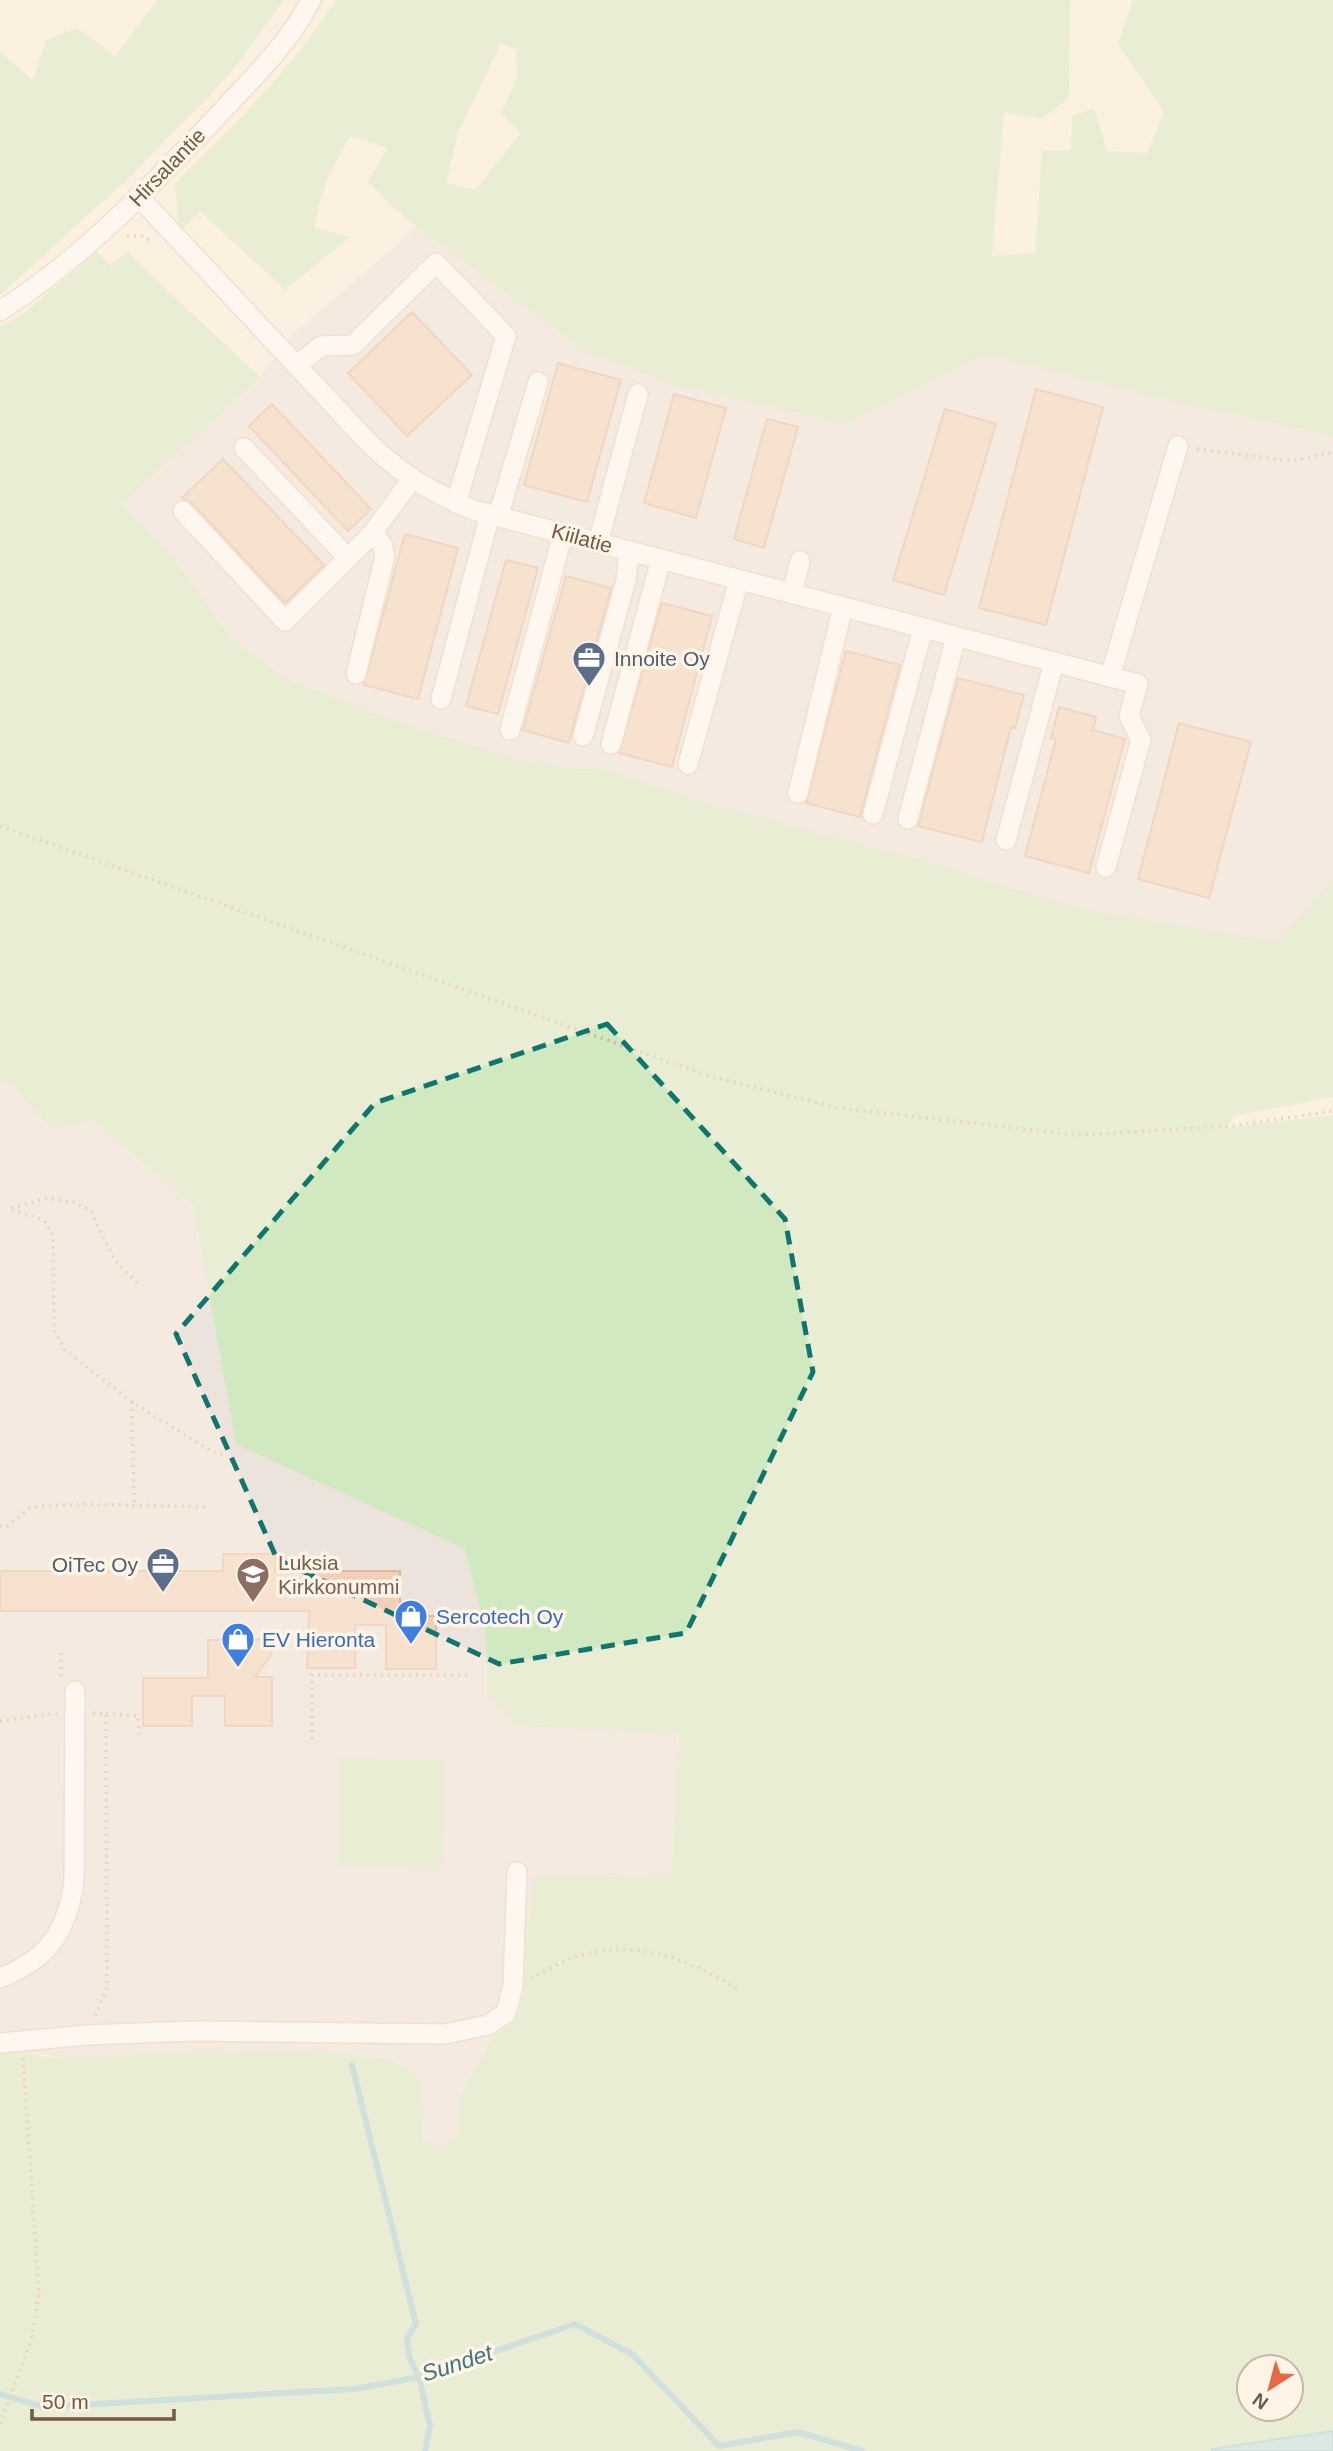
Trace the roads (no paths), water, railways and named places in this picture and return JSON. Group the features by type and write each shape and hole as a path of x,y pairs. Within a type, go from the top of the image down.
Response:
{"street":[{"name":"Hirsalantie","path":"0,311 44,283 99,237 275,53 311,0"},
{"name":"Kiilatie","path":"138,196 369,442 411,480 456,503 494,516 1138,684 1129,716 1141,740 1106,867"},
{"path":"297,365 321,346 353,345 436,263 506,336 456,503"},
{"path":"441,699 494,516 538,382"},
{"path":"598,542 638,394"},
{"path":"1110,677 1178,446"},
{"path":"244,448 348,558"},
{"path":"183,512 285,621 372,534 411,480"},
{"path":"356,674 384,556 382,544 372,534"},
{"path":"510,730 563,534"},
{"path":"583,736 626,580 629,551"},
{"path":"611,744 662,559"},
{"path":"792,594 800,561"},
{"path":"688,765 739,580"},
{"path":"798,793 843,607"},
{"path":"873,814 923,628"},
{"path":"908,819 956,637"},
{"path":"1006,840 1054,662"},
{"path":"0,1978 17,1971 46,1951 61,1931 69,1911 74,1883 66,1695"},
{"path":"1,2043 22,2039 193,2031 445,2034 488,2025 506,2013 513,1986 517,1872"}],"water":[{"path":"1333,2431 1333,2451 1212,2451 1212,2449"}],"waterway":[{"path":"352,2065 416,2324 407,2338 409,2357 419,2377 430,2426 425,2451"},
{"name":"Sundet","path":"0,2394 43,2407 355,2389 419,2377 575,2324 632,2354 719,2446 798,2432 862,2451"}],"place":[{"name":"Innoite Oy","path":"589,688"},
{"name":"OiTec Oy","path":"163,1594"},
{"name":"Luksia Kirkkonummi","path":"253,1604"},
{"name":"Sercotech Oy","path":"411,1646"},
{"name":"EV Hieronta","path":"238,1669"}]}
